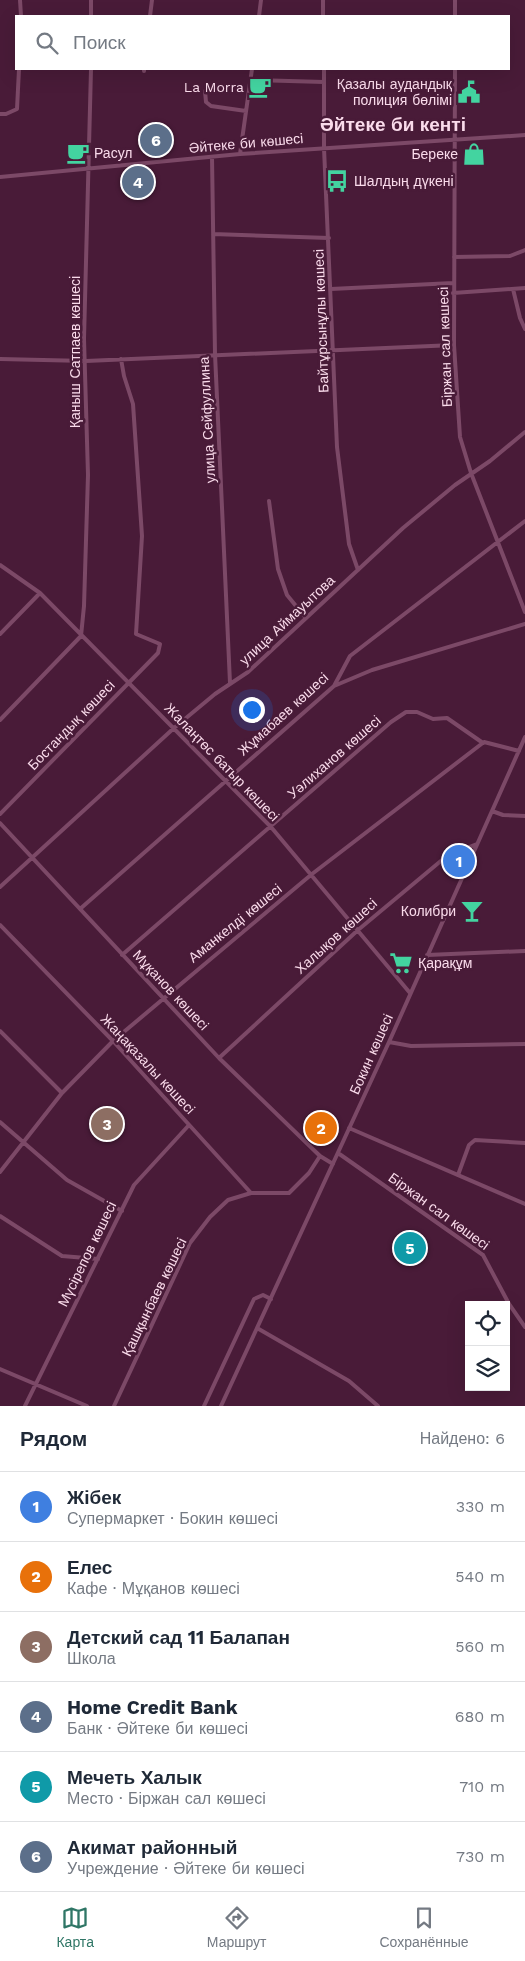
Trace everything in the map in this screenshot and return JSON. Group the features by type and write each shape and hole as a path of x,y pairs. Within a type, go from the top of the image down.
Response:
{"street":[{"path":"20,0 20,15"},
{"path":"91,15 92,0"},
{"path":"150,15 152,0"},
{"path":"259,15 261,0"},
{"path":"323,0 323,15"},
{"path":"455,0 455,15"},
{"path":"0,114 6,114 17,109 19,70"},
{"name":"Қаныш Сатпаев көшесі","path":"81,636 84,606 88,475 84,339 91,70"},
{"path":"240,154 252,70"},
{"name":"Байтұрсынұлы көшесі","path":"324,70 324,148 337,446 349,544 358,570"},
{"name":"Біржан сал көшесі","path":"455,70 453,293 454,345 460,437 471,473 523,601 525,612"},
{"path":"250,80 324,82"},
{"path":"205,91 206,102 211,106 246,112"},
{"name":"Әйтеке би көшесі","path":"0,177 89,170 240,154 525,135"},
{"name":"улица Сейфуллина","path":"212,157 215,354 230,683"},
{"path":"213,234 329,238"},
{"path":"454,257 510,256 525,250"},
{"path":"331,289 453,283"},
{"path":"453,293 525,288"},
{"path":"513,289 520,318 525,329"},
{"path":"0,359 86,361 454,345"},
{"name":"Бостандық көшесі","path":"0,814 158,653 160,644 136,634 142,536 133,404 121,359"},
{"name":"улица Аймауытова","path":"0,887 174,728 230,683 248,672 305,617 404,528 525,432"},
{"path":"269,501 278,568 287,595 305,617"},
{"name":"Жұмабаев көшесі","path":"80,909 334,686 350,656 525,521"},
{"name":"Жалаңтөс батыр көшесі","path":"0,565 40,593 271,827 410,993"},
{"path":"0,634 40,593"},
{"path":"334,686 372,670 525,624"},
{"path":"0,720 81,636"},
{"name":"Уәлиханов көшесі","path":"122,955 391,722 406,712 417,712 433,719 447,718 482,743"},
{"name":"Бокин көшесі","path":"221,1406 350,1128 525,737"},
{"path":"482,743 519,750"},
{"name":"Аманкелді көшесі","path":"0,1172 62,1093 113,1041 312,874 482,743"},
{"path":"492,811 503,815 525,816"},
{"name":"Мұқанов көшесі","path":"0,822 219,1058 320,1156 333,1164"},
{"name":"Халықов көшесі","path":"219,1058 358,930 448,854 477,844"},
{"name":"Жаңақазалы көшесі","path":"0,925 113,1041 251,1192"},
{"path":"427,955 525,951"},
{"path":"0,1031 62,1093"},
{"path":"389,1042 411,1046 525,1044"},
{"path":"0,1122 67,1180 122,1211"},
{"name":"Мүсірепов көшесі","path":"25,1406 134,1185 189,1125"},
{"path":"350,1128 525,1204"},
{"path":"458,1175 469,1144 475,1140 525,1143"},
{"name":"Біржан сал көшесі","path":"338,1153 483,1255 509,1304 525,1327"},
{"path":"251,1192 289,1193 309,1174 320,1156"},
{"name":"Қашқынбаев көшесі","path":"114,1406 190,1244 210,1217 228,1200 251,1192"},
{"path":"0,1216 62,1256 98,1259"},
{"path":"204,1406 254,1298 263,1295 271,1298"},
{"path":"257,1328 349,1381 378,1406"},
{"path":"0,1369 87,1406"}],"place":[{"name":"La Morra","path":"260,87"},
{"name":"Қазалы аудандық полиция бөлімі","path":"469,92"},
{"name":"Акимат районный","path":"156,140"},
{"name":"Расул","path":"78,153"},
{"name":"Береке","path":"474,154"},
{"name":"Шалдың дүкені","path":"337,181"},
{"name":"Home Credit Bank","path":"138,182"},
{"name":"Жібек","path":"459,861"},
{"name":"Колибри","path":"472,911"},
{"name":"Қарақұм","path":"401,963"},
{"name":"Детский сад 11 Балапан","path":"107,1124"},
{"name":"Елес","path":"321,1128"},
{"name":"Мечеть Халык","path":"410,1248"}],"district":[{"name":"Әйтеке би кенті","path":"393,124"}]}
